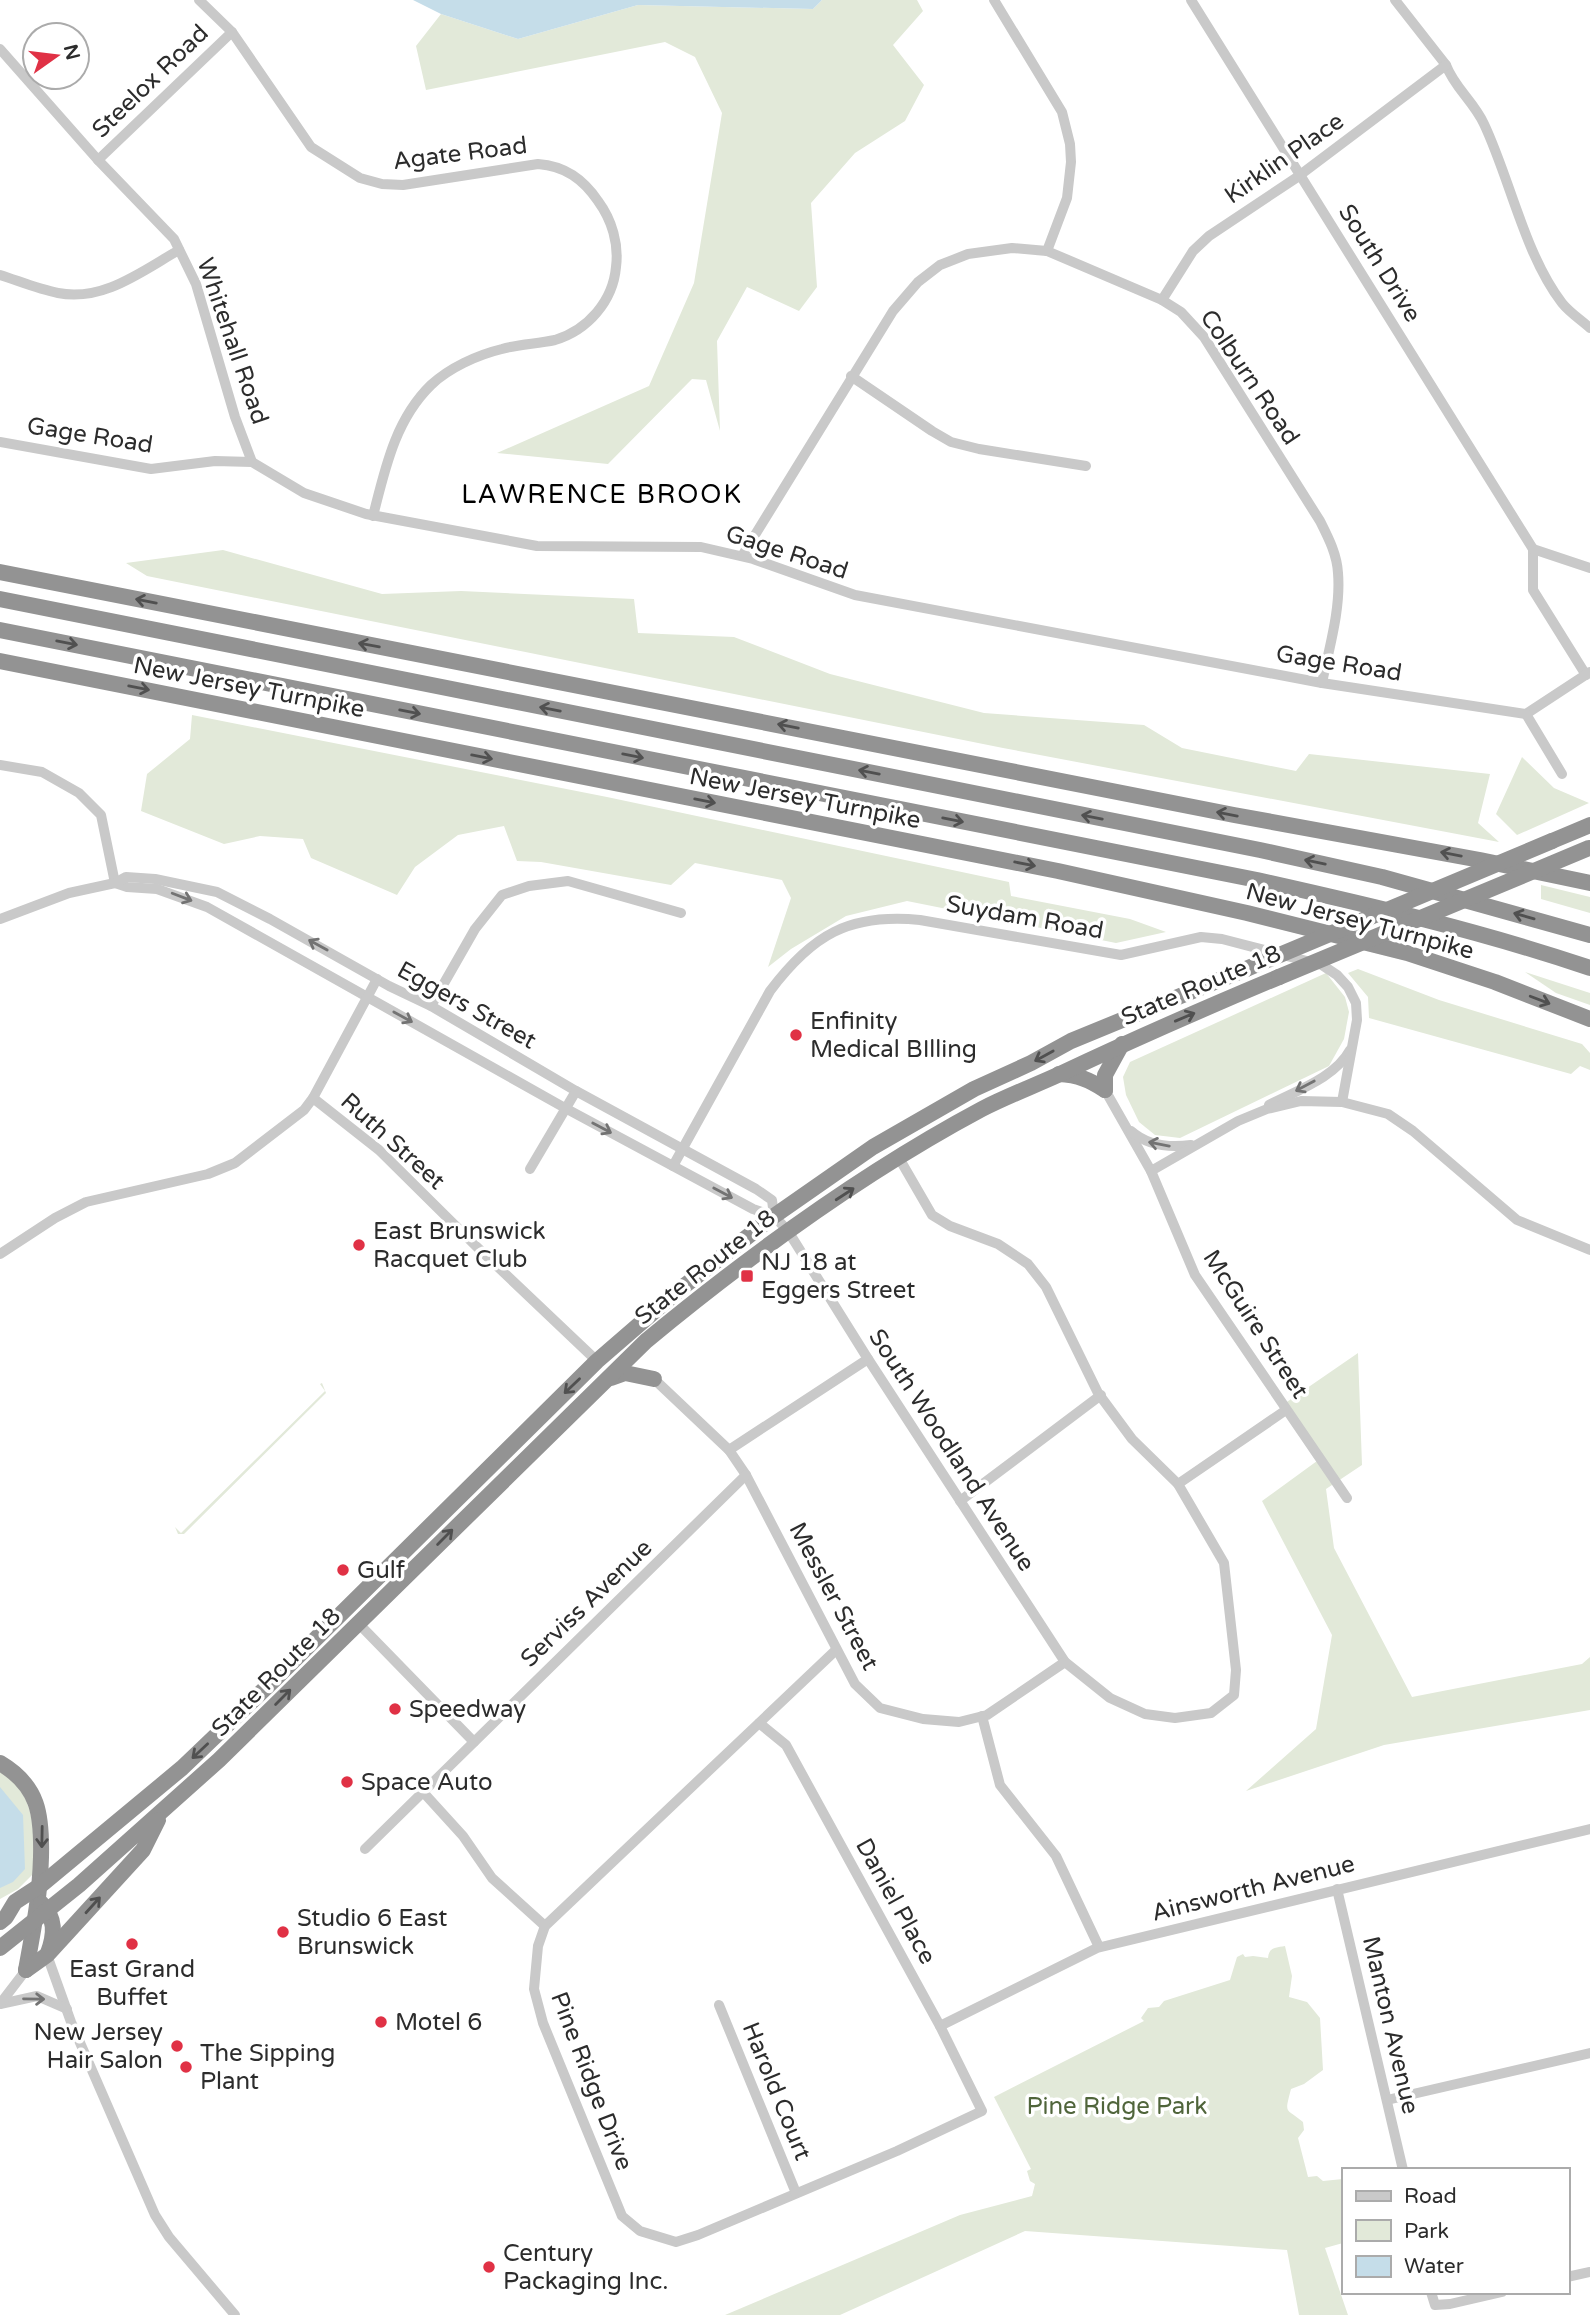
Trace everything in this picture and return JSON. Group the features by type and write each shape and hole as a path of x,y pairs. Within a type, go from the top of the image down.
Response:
{"highway":[{"path":"0,572 342,640 484,665 1220,813 1590,883"},
{"name":"New Jersey Turnpike","path":"0,599 1260,850 1382,877 1590,935"},
{"name":"New Jersey Turnpike","path":"0,630 1256,880 1450,925 1590,968"},
{"name":"New Jersey Turnpike","path":"0,661 1044,868 1247,912 1407,953 1495,982 1590,1019"},
{"name":"State Route 18","path":"0,1948 30,1905 182,1768 274,1680 597,1361 678,1290 774,1216 873,1147 974,1089 1071,1041 1590,825"},
{"name":"State Route 18","path":"0,1922 30,1905 79,1885 163,1812 646,1342 713,1286 788,1231 899,1158 983,1109 1123,1043 1589,847"},
{"path":"1105,1090 1105,1075 1123,1043"},
{"path":"1059,1074 1076,1075 1105,1090"},
{"path":"646,1342 645,1360 653,1379"},
{"path":"609,1378 625,1373 653,1379"},
{"path":"0,1763 24,1782 40,1812 42,1825 30,1905 26,1970"},
{"path":"26,1970 47,1955 143,1850 163,1812"},
{"path":"30,1905 40,1944 47,1955"}],"street":[{"name":"Agate Road","path":"199,0 232,32 311,147 360,178 382,184 403,185 538,164 554,165 570,172 591,191 604,209 615,236 618,257 615,276 605,302 592,319 555,340 501,349 477,357 432,384 419,399 399,432 387,463 373,516"},
{"path":"994,0 1062,112 1070,144 1067,198 1047,251"},
{"name":"South Drive","path":"1191,0 1533,549"},
{"path":"1395,0 1446,65 1450,76 1482,120 1544,272 1562,303 1590,328"},
{"name":"Steelox Road","path":"98,160 232,32"},
{"name":"Whitehall Road","path":"0,49 98,160 174,239 196,284 235,417 252,462"},
{"name":"Kirklin Place","path":"1162,300 1193,250 1209,236 1301,175 1446,65"},
{"path":"0,275 58,293 79,295 118,285 179,250"},
{"name":"Colburn Road","path":"742,556 892,311 918,282 940,265 968,254 993,250 1047,251 1162,300 1181,312 1204,337 1320,521 1333,549 1338,572 1338,598 1322,683"},
{"path":"851,376 951,442 1086,466"},
{"name":"Gage Road","path":"0,442 151,469 215,461 252,462 304,493 373,516 537,545 701,547 742,556 855,596 1322,683 1526,714"},
{"path":"1562,774 1526,714 1588,673 1533,590 1533,549 1590,568"},
{"path":"0,765 42,772 87,800 101,815 116,883"},
{"name":"Eggers Street","path":"0,919 69,893 116,883 126,877 184,883 217,892 431,1006 576,1091 772,1200 774,1216"},
{"path":"431,1006 475,929 502,895 529,886 568,881 681,913"},
{"name":"Eggers Street","path":"116,883 127,887 157,889 207,907 565,1108 753,1209 774,1216 788,1231"},
{"path":"259,936 270,919"},
{"name":"Suydam Road","path":"673,1166 770,991 784,972 816,942 854,924 875,919 920,920 1121,955 1201,937 1234,942 1322,965 1348,987 1356,1003 1354,1042 1342,1102"},
{"path":"0,1254 55,1218 86,1202 208,1174 235,1163 304,1110 377,979"},
{"path":"1151,1171 1329,1073 1345,1059 1354,1042"},
{"name":"McGuire Street","path":"1105,1090 1151,1171 1195,1275 1347,1498"},
{"path":"530,1169 576,1091"},
{"name":"Ruth Street","path":"313,1098 379,1150 597,1361"},
{"path":"1238,1121 1267,1109 1301,1101 1342,1102 1388,1114 1413,1131 1517,1220 1590,1250"},
{"path":"1126,1127 1140,1139 1153,1144 1177,1147 1197,1145"},
{"path":"899,1158 932,1214 950,1226 998,1244 1028,1264 1046,1287 1101,1395 1132,1439 1178,1484 1286,1410"},
{"name":"South Woodland Avenue","path":"788,1231 1065,1662 1110,1698 1145,1714 1175,1718 1212,1713 1234,1695 1236,1670 1224,1563 1178,1484"},
{"path":"729,1450 868,1359"},
{"name":"Messler Street","path":"653,1379 729,1450 747,1475 855,1684 880,1708 923,1719 959,1722 982,1716 1065,1662"},
{"path":"960,1501 1101,1395"},
{"name":"Serviss Avenue","path":"365,1849 747,1475"},
{"path":"358,1623 474,1742"},
{"path":"423,1792 463,1836 492,1878 545,1926 836,1650"},
{"path":"982,1716 1000,1785 1056,1856 1099,1947"},
{"name":"Daniel Place","path":"759,1723 786,1745 940,2026 982,2111"},
{"name":"Ainsworth Avenue","path":"940,2026 1099,1947 1590,1829"},
{"name":"Manton Avenue","path":"1337,1889 1403,2168"},
{"name":"Pine Ridge Drive","path":"545,1926 538,1946 534,1989 542,2023 622,2216 640,2231 676,2242 698,2235 897,2151 982,2111"},
{"path":"47,1955 67,2010 155,2215 169,2237 235,2315"},
{"path":"0,2004 26,1970"},
{"path":"0,2004 37,1997 67,2010"},
{"name":"Harold Court","path":"719,2006 796,2193"},
{"path":"1387,2100 1590,2053"},
{"path":"1569,2277 1590,2272"},
{"path":"1432,2294 1435,2305 1493,2294"}],"green space":[{"path":"822,0 917,0 923,11 893,45 924,85 905,121 855,153 811,203 817,287 799,311 747,287 717,341 720,431 706,380 692,379 608,464 497,453 649,386 694,283 722,113 695,57 665,42 426,90 416,46 441,14 518,39 638,5 813,9"},
{"path":"223,550 382,594 461,591 634,599 638,633 734,637 830,674 984,713 1144,725 1182,748 1296,771 1309,754 1490,774 1478,823 1499,842 1003,748 147,576 126,563"},
{"path":"192,715 607,797 1009,882 1011,896 1130,919 1166,932 1116,943 907,901 846,916 791,949 768,967 791,898 782,880 695,863 671,885 541,862 517,861 504,826 458,835 415,867 397,895 311,858 303,839 260,836 224,844 141,811 147,774 190,739"},
{"path":"1522,757 1554,788 1589,803 1517,835 1496,814"},
{"path":"1541,885 1590,897 1590,913 1541,899"},
{"path":"1358,969 1439,1000 1582,1044 1590,1053 1590,1070 1580,1066 1571,1074 1369,1018 1368,997 1348,973"},
{"path":"1525,972 1590,993 1590,1005 1556,993"},
{"path":"1326,973 1345,997 1349,1012 1344,1039 1329,1066 1180,1138 1155,1135 1139,1122 1126,1095 1123,1077 1130,1062"},
{"path":"1358,1353 1362,1465 1326,1489 1334,1548 1412,1697 1582,1664 1590,1657 1590,1710 1384,1745 1246,1791 1316,1729 1332,1635 1262,1501 1317,1461 1281,1406"},
{"path":"322,1383 326,1393 184,1534 178,1534 175,1527 181,1533 325,1391 320,1384"},
{"path":"0,1772 12,1781 27,1804 34,1845 33,1874 18,1889 0,1899"},
{"name":"Pine Ridge Park","path":"1285,1946 1292,1976 1289,1997 1307,2002 1320,2018 1323,2070 1304,2084 1291,2089 1287,2107 1303,2122 1304,2130 1298,2138 1308,2177 1317,2176 1323,2181 1342,2179 1342,2243 1325,2248 1348,2315 1299,2315 1287,2250 1025,2231 840,2315 725,2315 960,2215 1032,2196 1035,2184 1030,2181 1027,2171 1031,2169 994,2097 1144,2021 1141,2018 1148,2008 1159,2007 1164,2001 1230,1980 1237,1957 1243,1954 1245,1957 1268,1958 1271,1950"}],"water":[{"path":"413,0 822,0 813,9 638,5 518,39 441,14"},
{"path":"0,1787 23,1815 25,1869 13,1882 0,1888"}],"place":[{"name":"Enfinity Medical BIlling","path":"796,1035"},
{"name":"East Brunswick Racquet Club","path":"359,1245"},
{"name":"NJ 18 at Eggers Street","path":"747,1276"},
{"name":"Gulf","path":"343,1570"},
{"name":"Speedway","path":"395,1709"},
{"name":"Space Auto","path":"347,1782"},
{"name":"Studio 6 East Brunswick","path":"283,1932"},
{"name":"East Grand Buffet","path":"132,1944"},
{"name":"Motel 6","path":"381,2022"},
{"name":"New Jersey Hair Salon","path":"177,2046"},
{"name":"The Sipping Plant","path":"186,2067"},
{"name":"Century Packaging Inc.","path":"489,2267"}],"district":[{"name":"LAWRENCE BROOK","path":"602,494"}]}
